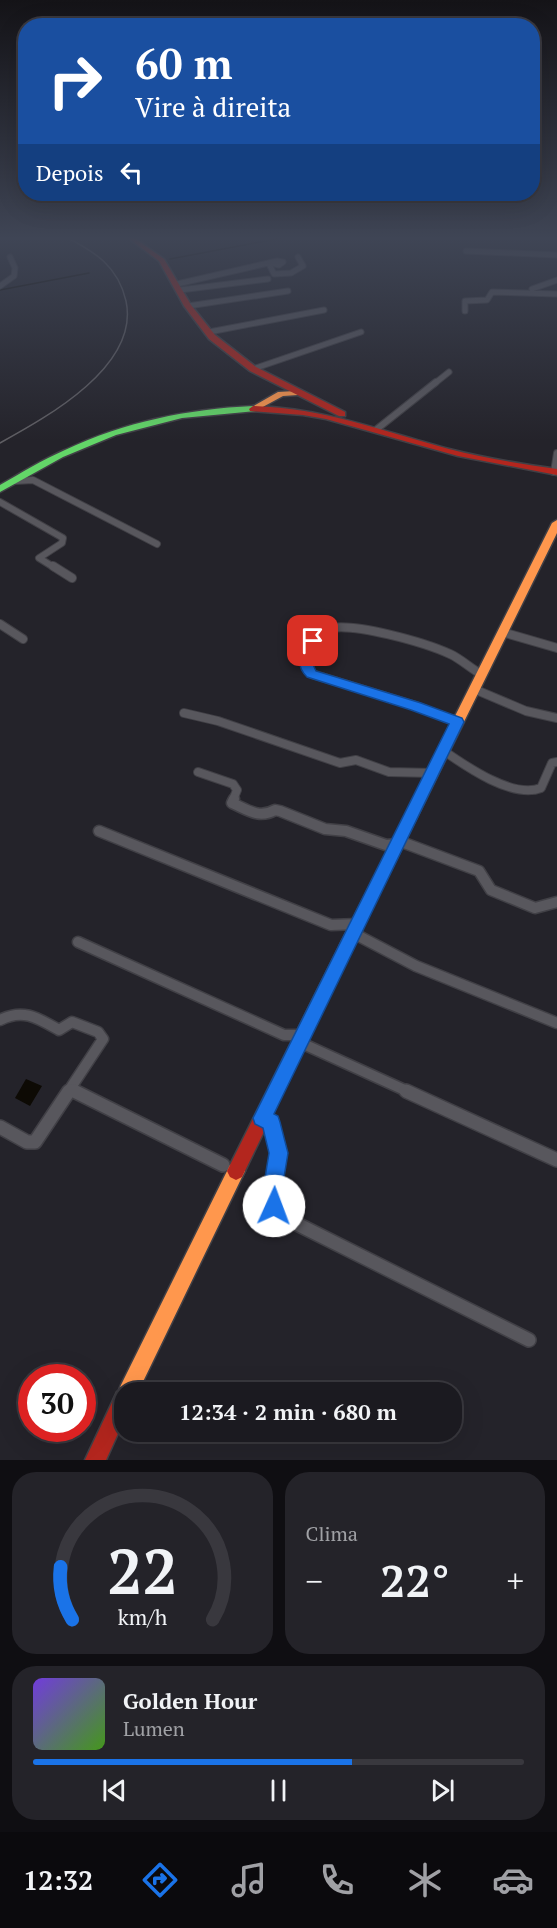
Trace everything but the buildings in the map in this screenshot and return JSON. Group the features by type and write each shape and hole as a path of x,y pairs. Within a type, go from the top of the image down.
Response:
{"street":[{"path":"188,306 194,305"},
{"path":"465,305 465,311"},
{"path":"188,306 209,332 253,369 364,425"},
{"path":"209,332 324,310"},
{"path":"253,369 361,332"},
{"path":"377,429 449,372"},
{"path":"275,381 278,391 277,402"},
{"path":"0,489 34,475 74,449 144,424 180,417 244,411 277,402 287,393 302,395 308,400 307,404 296,410"},
{"path":"277,402 296,410 364,425 462,454 556,472 557,453"},
{"path":"34,475 158,544"},
{"path":"0,502 63,538 62,543 39,558 72,578"},
{"path":"133,1382 394,846 433,773 557,523"},
{"path":"0,624 23,639"},
{"path":"457,722 416,706 312,674 306,669 304,660 313,641 326,628 346,627 366,629 447,652 481,674"},
{"path":"502,632 557,648"},
{"path":"474,689 526,711 557,718"},
{"path":"184,714 218,721 339,763 356,760 389,772 433,773"},
{"path":"444,751 473,771 531,792 542,788 552,763 557,762"},
{"path":"198,772 233,784 237,790 232,803 258,815 262,816 275,810 280,811 325,829 346,831 479,872 491,890 536,908 557,902"},
{"path":"99,831 331,925 356,928 416,966 557,1023"},
{"path":"78,942 557,1160"},
{"path":"0,1020 24,1012 59,1030 72,1022 102,1035 102,1043 35,1142 27,1142 0,1127"},
{"path":"72,1090 223,1165 231,1181"},
{"path":"262,1118 271,1122 278,1153 272,1196 274,1206 285,1218 530,1340"},
{"path":"223,1165 242,1159"},
{"path":"95,1460 114,1420"}],"shaded area":[{"path":"26,1079 42,1086 30,1106 15,1098"}],"railway":[{"path":"0,443 64,404 105,368 119,347 127,325 126,305"}],"traffic: fast":[{"path":"0,489 60,455 113,434 182,416 253,409"}],"traffic: slow":[{"path":"256,407 281,394 295,393"},
{"path":"347,945 557,523"},
{"path":"133,1382 236,1171"}],"traffic: jam":[{"path":"188,305 212,337 253,369 342,414"},
{"path":"253,409 278,409 326,416 458,454 557,472"},
{"path":"236,1171 347,945"},
{"path":"95,1460 114,1420"}],"route":[{"path":"274,1206 272,1196 278,1160 277,1145 271,1122 262,1118 457,722 416,706 312,674 306,669 304,660 313,641"}]}
